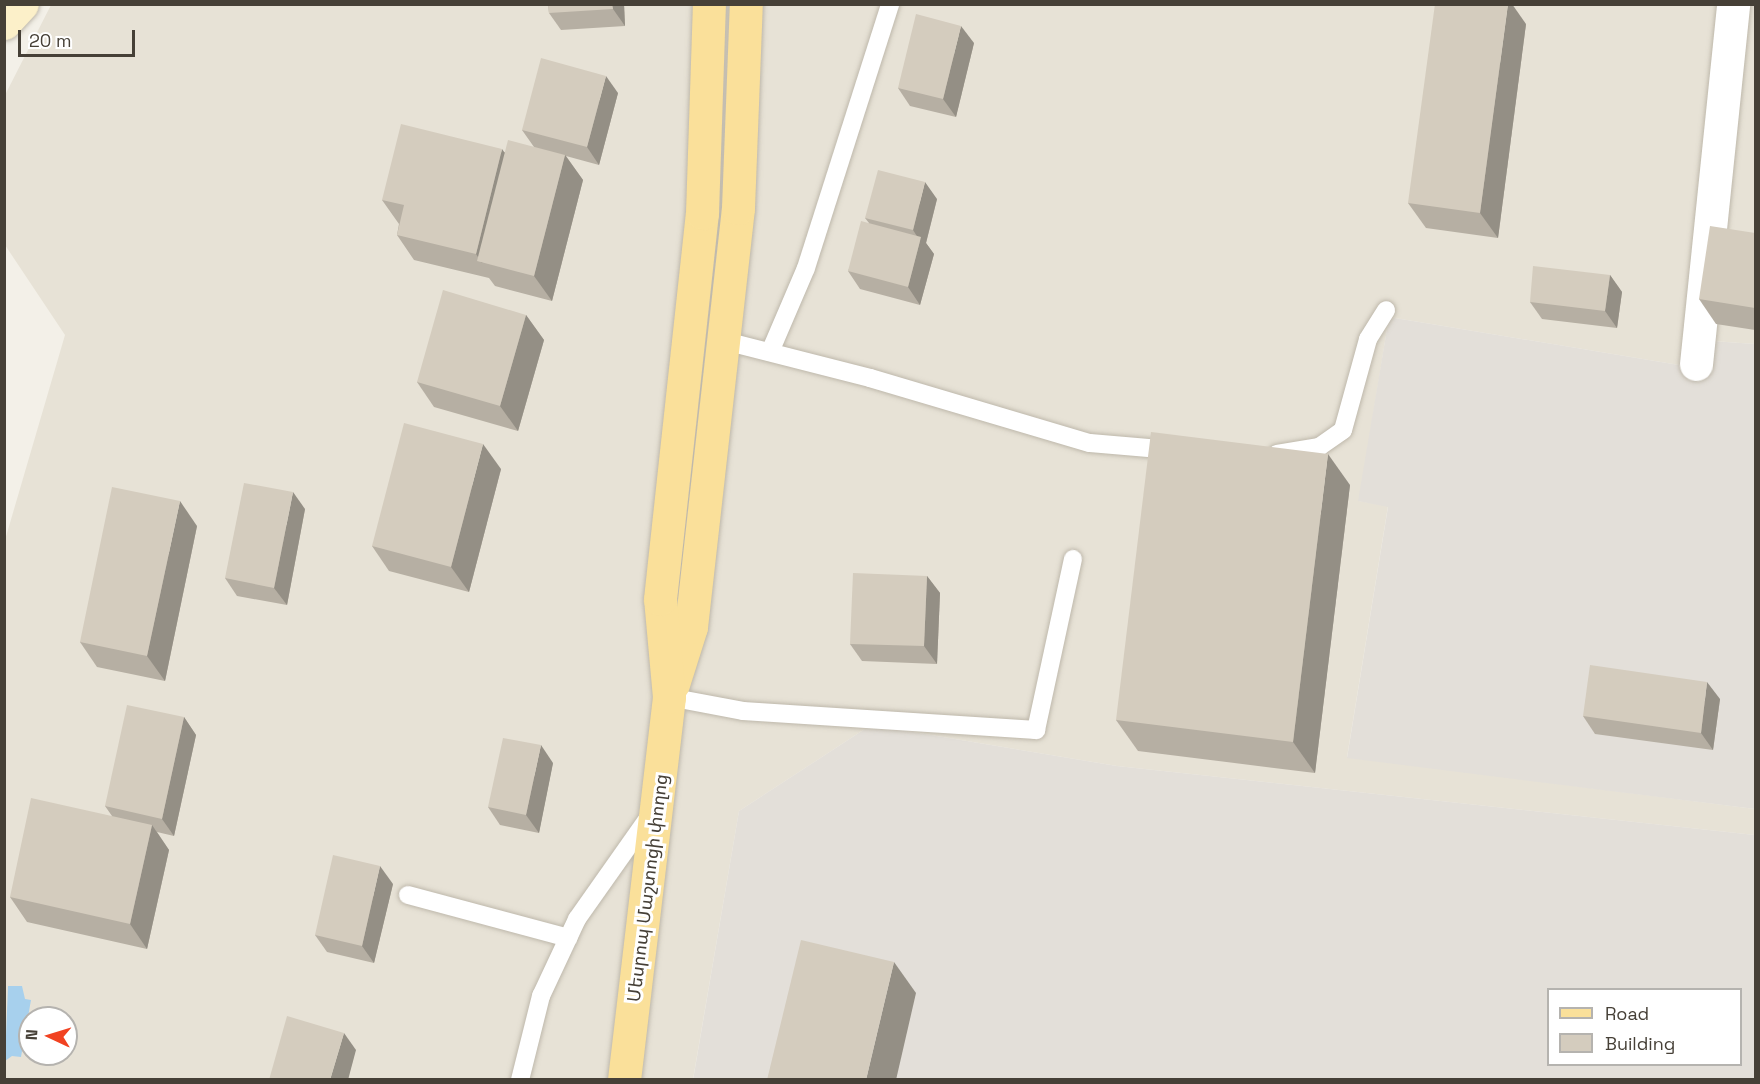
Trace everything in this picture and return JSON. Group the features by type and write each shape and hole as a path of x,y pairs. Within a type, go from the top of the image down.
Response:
{"main road":[{"path":"669,697 660,599 702,213 709,4"},
{"path":"669,697 691,627 720,340 738,208 746,4"},
{"name":"Մեսրոպ Մաշտոցի փողոց","path":"624,1080 659,804 669,697"}],"street":[{"path":"4,23 22,4"},
{"path":"1696,364 1732,4"}],"lane":[{"path":"770,352 807,268 890,4"},
{"path":"1259,457 1319,447 1343,430 1368,339 1386,310"},
{"path":"720,340 870,378 1090,443 1191,451"},
{"path":"669,697 743,711 1036,730 1073,559"},
{"path":"519,1080 541,996 577,919 659,804"},
{"path":"408,895 568,938"}],"shaded area":[{"path":"51,5 1755,5 1755,344 1684,339 1679,365 1389,317 1359,501 1388,506 1347,757 1755,809 1755,835 1117,766 871,725 739,811 693,1079 5,1079 5,540 65,335 5,245 4,97"},
{"path":"1389,317 1679,365 1683,339 1755,344 1755,809 1347,758 1388,507 1358,501"},
{"path":"871,725 1117,766 1755,835 1755,1079 693,1080 739,811"}],"water":[{"path":"8,986 22,986 25,999 31,1000 30,1006 18,1006 18,1057 12,1056 5,1061"}],"building":[{"path":"548,4 612,4 613,9 549,13"},
{"path":"1435,4 1508,4 1480,213 1408,203"},
{"path":"916,14 961,26 943,99 898,88"},
{"path":"541,58 606,76 587,147 522,130"},
{"path":"401,124 502,149 476,254 397,235 404,205 382,200"},
{"path":"508,140 565,155 534,276 477,261"},
{"path":"878,170 925,182 913,230 865,218"},
{"path":"861,221 921,237 908,287 848,271"},
{"path":"1710,226 1755,233 1755,308 1699,299"},
{"path":"1533,266 1610,275 1605,311 1530,302"},
{"path":"443,290 526,315 500,406 417,382"},
{"path":"404,423 483,444 451,567 372,546"},
{"path":"1151,432 1328,454 1293,742 1116,720"},
{"path":"244,483 293,492 274,588 225,578"},
{"path":"112,487 180,501 147,656 80,642"},
{"path":"853,573 927,576 924,646 850,644"},
{"path":"1590,665 1707,682 1701,733 1583,716"},
{"path":"127,705 184,717 162,819 105,806"},
{"path":"503,738 541,745 526,815 488,807"},
{"path":"31,798 152,825 130,924 10,897"},
{"path":"333,855 380,866 362,946 315,935"},
{"path":"801,940 894,962 866,1080 767,1080"},
{"path":"287,1016 344,1033 330,1080 269,1080"}]}
